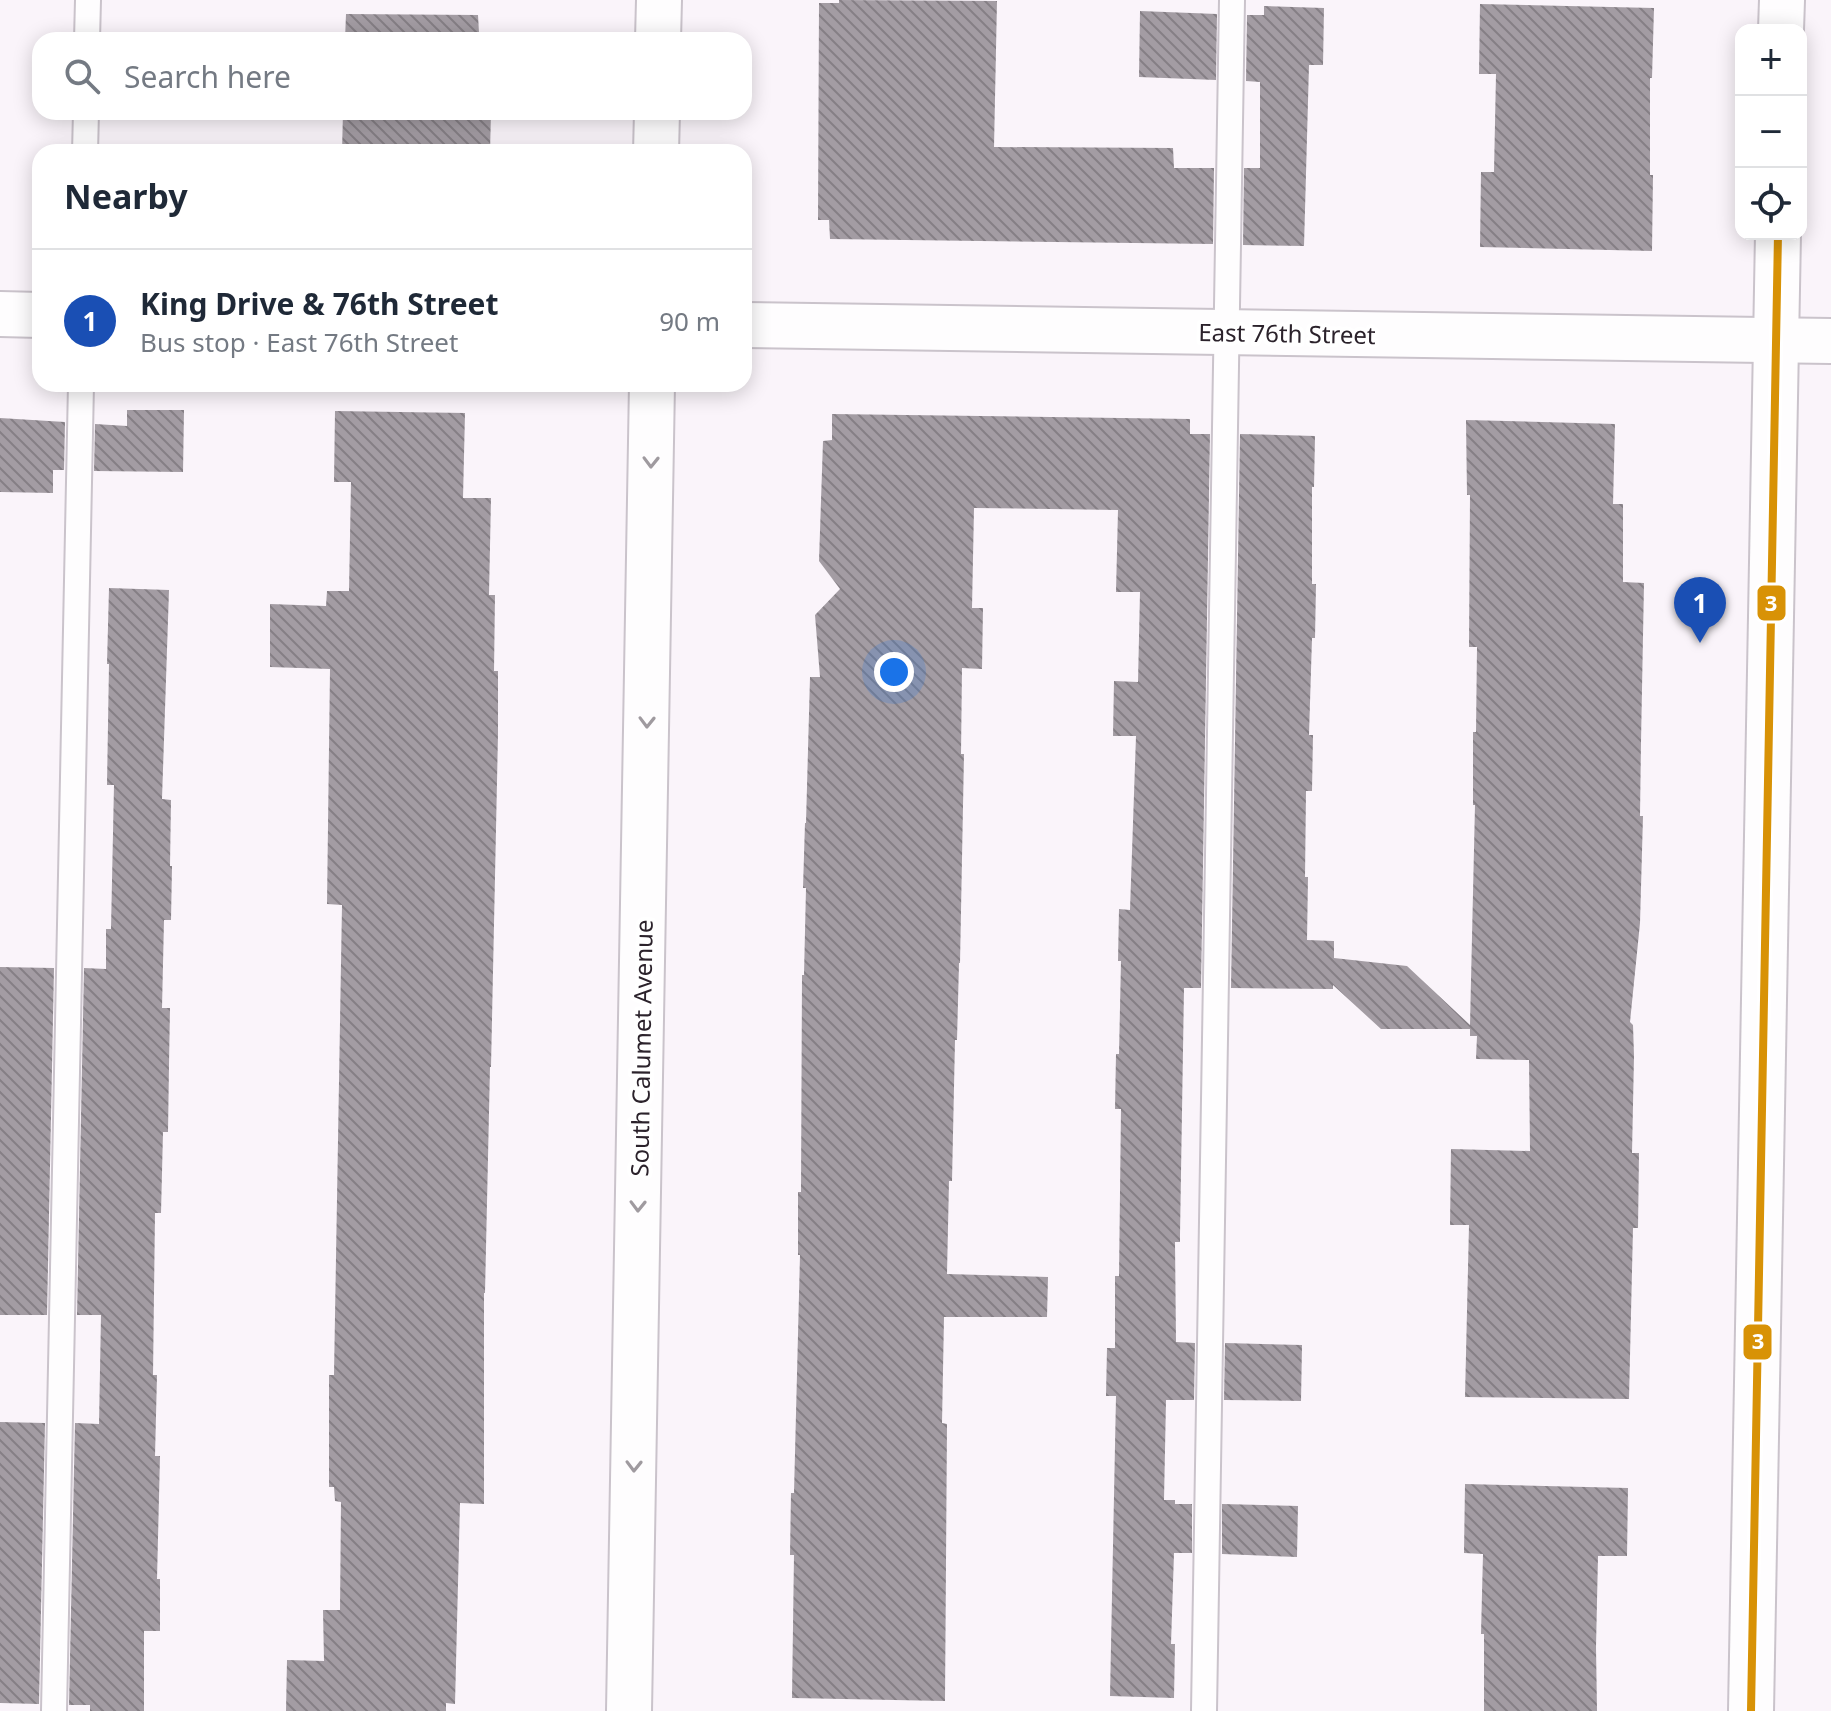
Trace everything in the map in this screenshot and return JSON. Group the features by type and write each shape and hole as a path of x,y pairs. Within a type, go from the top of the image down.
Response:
{"street":[{"path":"658,32 659,0"},
{"path":"1781,24 1782,0"},
{"path":"656,144 657,120"},
{"path":"1751,1711 1778,240"},
{"path":"0,314 32,315"},
{"name":"East 76th Street","path":"752,325 1831,341"},
{"name":"South Calumet Avenue","path":"629,1711 652,392"}],"lane":[{"path":"87,32 88,0"},
{"path":"1204,1711 1232,0"},
{"path":"85,144 86,120"},
{"path":"54,1711 81,392"}],"building":[{"path":"839,0 997,1 994,147 1173,148 1174,168 1214,168 1213,244 830,239 829,220 818,220 819,3 839,3"},
{"path":"1480,4 1654,8 1650,78 1652,251 1480,247 1481,172 1494,172 1496,74 1479,74"},
{"path":"1264,6 1324,8 1323,65 1309,65 1304,246 1243,245 1244,168 1260,168 1260,82 1246,81 1247,15 1264,15"},
{"path":"1140,11 1217,14 1216,80 1139,77"},
{"path":"346,14 478,15 479,32 345,32"},
{"path":"343,120 491,120 490,144 342,144"},
{"path":"127,410 184,410 183,472 94,471 95,424 127,426"},
{"path":"335,411 465,413 463,498 491,498 489,595 495,595 494,671 498,671 498,734 484,1293 484,1504 460,1503 455,1704 446,1703 446,1711 286,1711 287,1660 324,1661 323,1610 340,1610 341,1502 335,1501 334,1487 329,1487 329,1375 334,1375 342,905 327,904 330,669 270,667 270,604 326,606 327,591 349,591 351,482 334,482"},
{"path":"832,414 1190,419 1190,434 1210,434 1201,988 1184,988 1180,1242 1175,1242 1176,1342 1195,1343 1194,1400 1166,1400 1164,1500 1175,1500 1175,1504 1192,1504 1192,1553 1174,1553 1171,1644 1175,1644 1174,1698 1110,1696 1116,1396 1106,1396 1107,1348 1115,1348 1115,1276 1119,1276 1121,1109 1115,1109 1121,961 1118,961 1119,909 1130,910 1136,736 1113,736 1114,681 1138,682 1140,592 1116,592 1118,510 974,508 972,608 983,608 982,669 962,668 961,754 964,754 960,963 947,1274 1048,1277 1047,1317 944,1317 942,1423 947,1424 945,1701 792,1698 794,1555 790,1555 800,1255 798,1192 801,1192 805,823 810,677 820,677 815,615 840,589 819,561 823,441 832,440"},
{"path":"0,418 65,422 64,470 53,470 53,493 0,492"},
{"path":"1466,420 1615,424 1613,504 1623,504 1623,582 1644,583 1640,923 1630,1022 1633,1025 1634,1056 1632,1153 1639,1153 1638,1228 1633,1228 1629,1399 1465,1397 1469,1225 1450,1225 1451,1149 1530,1151 1529,1060 1476,1059 1477,1036 1470,1036 1470,1029 1381,1029 1333,985 1333,989 1231,988 1240,434 1315,436 1312,584 1316,584 1315,638 1312,638 1309,735 1313,735 1312,791 1306,791 1307,940 1334,941 1334,958 1407,966 1470,1025 1475,805 1473,732 1476,732 1477,647 1469,647 1470,495 1467,495"},
{"path":"109,588 169,590 162,799 171,800 171,920 164,920 162,1008 170,1008 168,1132 163,1132 161,1213 155,1213 153,1375 157,1375 155,1456 160,1456 157,1579 160,1579 160,1631 144,1631 144,1711 90,1711 90,1705 69,1705 75,1423 99,1424 101,1315 77,1315 84,968 106,969 106,929 111,929 114,785 107,785"},
{"path":"0,967 54,968 47,1315 0,1315"},
{"path":"1225,1343 1302,1345 1301,1401 1224,1400"},
{"path":"0,1422 45,1423 39,1704 0,1703"},
{"path":"1465,1484 1628,1488 1627,1556 1598,1556 1597,1711 1484,1711 1484,1634 1481,1634 1483,1554 1464,1553"},
{"path":"1222,1504 1298,1506 1297,1557 1222,1554"}],"transit line":[{"name":"3","path":"1751,1711 1778,240"}],"place":[{"name":"King Drive & 76th Street","path":"1700,643"}]}
